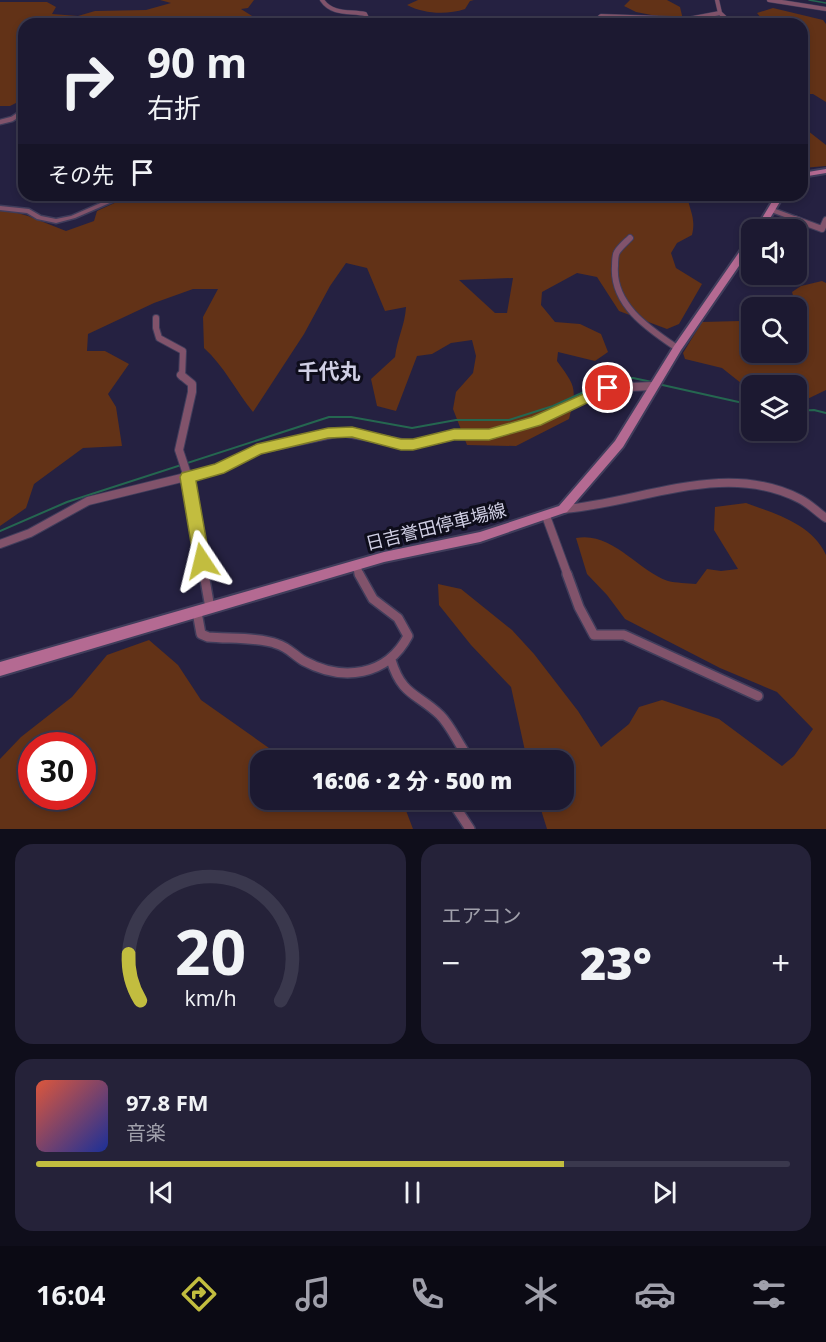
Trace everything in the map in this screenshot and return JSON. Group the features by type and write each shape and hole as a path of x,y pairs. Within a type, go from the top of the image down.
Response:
{"main road":[{"path":"808,174 826,171"},
{"path":"766,219 776,201"},
{"name":"日吉誉田停車場線","path":"0,669 384,557 480,537 563,509 619,444 677,348 741,256"}],"street":[{"path":"322,0 327,7 337,11 364,14 368,18"},
{"path":"717,0 720,13 725,18"},
{"path":"769,0 826,9"},
{"path":"693,18 720,13"},
{"path":"599,18 601,16 659,18"},
{"path":"0,122 18,115"},
{"path":"0,208 29,211 39,218 56,221 73,217 111,201"},
{"path":"772,210 822,229 826,220"},
{"path":"630,238 615,253 614,274 619,291 638,322 677,348"},
{"path":"156,318 155,333 158,338 177,345 183,351 181,376 192,384 179,450 188,477 210,608"},
{"path":"0,544 30,533 88,501 218,469 257,450 328,433 352,432 413,445 454,435 489,435 536,421 608,388 653,386"},
{"path":"563,509 581,508 660,490 733,483 752,485 796,497 813,506 826,518"},
{"path":"546,516 579,607 594,635 624,635 758,696"},
{"path":"197,612 201,634 276,644 286,647 305,663 324,669 361,674 384,667 405,645 408,636 398,618 373,600 356,566"},
{"path":"391,660 396,678 416,699 440,716 463,750"},
{"path":"458,810 470,829"}],"shaded area":[{"path":"160,0 254,0 248,8 241,9 255,18 18,18 18,102 10,106 0,106 0,2 47,2 56,7 52,14 78,16 95,11 146,10 171,3"},
{"path":"418,0 474,0 470,1 465,9 443,13 428,12 407,5"},
{"path":"630,0 667,0 680,7 683,18 667,18 636,12 624,6"},
{"path":"773,8 823,20 826,24 826,102 813,94 808,94 808,18 761,18 757,13"},
{"path":"808,131 826,145 826,166 808,168"},
{"path":"119,201 688,201 693,219 692,235 677,243 671,253 676,268 702,284 679,324 667,329 619,311 597,277 577,273 542,292 541,305 555,322 580,324 601,334 608,352 595,361 558,352 557,361 568,377 574,394 569,419 516,446 467,445 453,409 456,392 473,373 476,356 472,340 451,343 432,354 417,356 396,411 377,406 371,379 395,357 406,307 385,311 367,268 346,263 330,286 304,334 253,412 218,363 204,348 203,317 218,289 193,289 154,303 88,334 87,351 105,351 129,364 108,394 116,407 122,446 83,448 34,484 26,508 0,526 0,208 66,231 94,221 97,211","holes":["513,278 507,313 495,313 459,280"]},
{"path":"822,281 826,283 826,390 807,399 807,375 741,375 741,383 722,368 685,359 683,353 702,322 741,320 741,363 807,363 807,297 793,297 792,292 807,285"},
{"path":"746,503 781,516 812,535 826,555 826,829 547,829 541,810 574,810 574,750 525,750 511,687 471,645 439,605 438,584 461,589 512,630 534,654 578,711 601,747 629,724 639,707 662,700 719,719 782,766 794,756 813,729 777,692 720,668 625,619 587,574 576,538 589,537 601,540 668,581 696,584 707,569 721,571 738,569 714,530 715,507"},
{"path":"149,640 178,665 201,700 272,750 250,750 250,810 406,810 413,829 0,829 0,759 18,740 18,810 96,810 96,732 27,732 72,697 107,655"}],"waterway":[{"path":"809,0 826,3"},
{"path":"0,531 67,502 329,417 351,417 412,428 456,420 509,420 553,406 615,378 633,378 652,382"},
{"path":"658,384 741,403"},
{"path":"807,410 826,413"}],"district":[{"name":"千代丸","path":"329,372"}],"route":[{"path":"202,561 188,477 218,469 257,450 328,433 352,432 413,445 454,435 489,435 536,421 608,388"}]}
